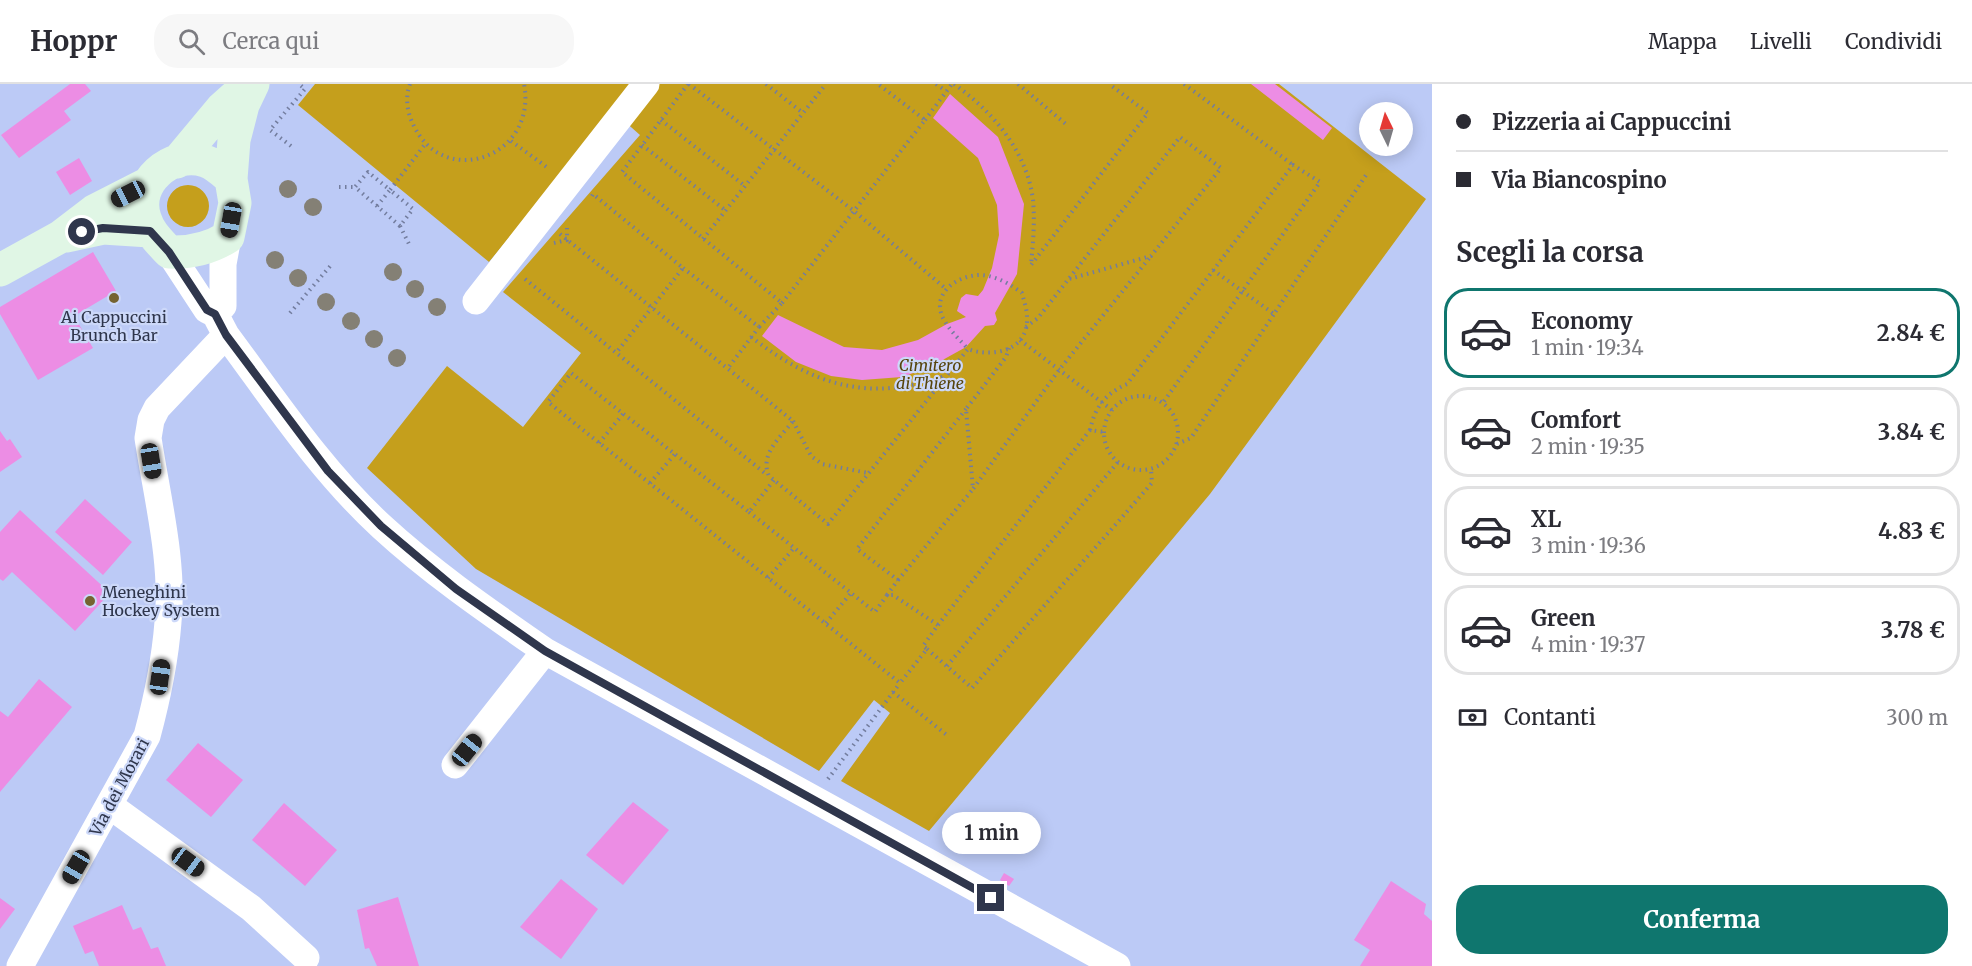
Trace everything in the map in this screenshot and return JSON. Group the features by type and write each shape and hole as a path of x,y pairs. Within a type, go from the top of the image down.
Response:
{"main road":[{"path":"177,162 222,108 251,84"},
{"path":"60,237 103,228 200,251 228,237 235,203 231,179 234,140 251,84"},
{"path":"0,270 60,237 94,211 145,185 165,167 177,162 190,158 206,161 231,179"},
{"path":"145,185 142,207 159,241"}],"street":[{"path":"476,301 646,84"},
{"path":"221,325 223,264 228,237"},
{"path":"159,241 207,310 221,325 328,471 381,526 456,589 545,651 1117,966"},
{"name":"Via dei Morari","path":"20,966 147,736 157,696 168,621 168,573 148,438 151,420 157,408 221,325"},
{"path":"455,765 545,651"},
{"path":"109,806 251,908 306,958"}],"path":[{"path":"291,146 270,130 305,89 299,84"},
{"path":"410,84 407,102 410,117 426,143 453,158 469,160 499,151 511,141 526,113 524,84"},
{"path":"782,303 622,172 688,84 854,211 945,288"},
{"path":"766,84 803,113"},
{"path":"816,84 822,89"},
{"path":"702,239 826,84"},
{"path":"879,84 925,120"},
{"path":"936,84 946,91"},
{"path":"728,368 759,327 782,303 953,84 990,113 1017,153 1033,199 1031,265 1148,113 1109,84"},
{"path":"1018,84 1067,125"},
{"path":"1162,404 1240,291 1320,182 1293,165 1184,84"},
{"path":"661,120 745,186"},
{"path":"900,683 548,402 571,373 875,612 898,580 973,489 1059,370 1221,168 1180,136 1038,318 1026,327"},
{"path":"511,141 568,183"},
{"path":"378,206 426,143"},
{"path":"642,145 725,210"},
{"path":"1151,469 1152,483 972,688 923,646 1090,430 1101,402 1107,395 1126,384 1293,165"},
{"path":"355,188 368,172 413,209 400,226"},
{"path":"1176,445 1191,438 1368,172"},
{"path":"339,187 355,188 378,206 400,226 409,244"},
{"path":"587,203 593,194 759,327"},
{"path":"540,219 794,421 811,456 822,464 836,469 868,473"},
{"path":"567,240 567,228 574,220"},
{"path":"546,252 554,243 567,240"},
{"path":"1069,279 1151,256"},
{"path":"290,313 333,264"},
{"path":"616,353 683,268"},
{"path":"532,270 525,279 828,524 968,349"},
{"path":"1213,270 1274,314"},
{"path":"978,275 1011,285 1022,293 1027,318 1026,327 1020,340 1001,353 983,355 968,349 944,320 940,304 945,288 955,281 978,275"},
{"path":"751,337 799,371 849,387 882,389 908,387 946,376"},
{"path":"1020,340 1112,410"},
{"path":"898,580 857,549 1006,357 1009,348"},
{"path":"1134,397 1147,397 1162,404 1175,420 1178,432 1176,445 1162,464 1151,469 1128,468 1110,454 1104,432 1112,410 1134,397"},
{"path":"966,409 973,489"},
{"path":"599,443 623,414"},
{"path":"769,476 765,460 767,454 794,421"},
{"path":"1090,430 1104,432"},
{"path":"650,483 675,454"},
{"path":"947,666 1118,462"},
{"path":"749,512 774,480"},
{"path":"768,578 794,548"},
{"path":"826,622 851,593"},
{"path":"888,595 898,596 938,625"},
{"path":"836,788 826,782 927,650"},
{"path":"893,692 948,736"}],"green space":[{"path":"315,84 636,84 489,262 298,105"},
{"name":"Cimitero di Thiene","path":"651,84 1279,84 1359,147 1359,156 1371,156 1426,199 1210,494 929,831 841,781 890,713 874,700 819,771 476,569 367,468 447,366 523,427 581,353 503,292 640,135 623,120"},
{"path":"188,185 196,186 203,191 208,198 208,214 203,221 196,226 188,227 180,226 173,221 168,214 167,206 168,198 173,191 180,186"}],"building":[{"path":"70,84 85,84 91,91 64,111 71,120 19,158 1,135"},
{"path":"1251,84 1275,84 1332,128 1323,140"},
{"path":"950,94 998,137 1024,204 1017,274 995,313 997,320 994,325 985,326 966,347 930,367 902,377 862,380 831,376 796,362 762,336 778,315 844,347 882,350 918,340 947,324 966,317 957,311 961,298 966,294 978,296 983,290 992,268 999,235 997,205 978,158 933,118"},
{"path":"79,158 92,181 70,195 56,172"},
{"path":"93,252 116,291 74,316 93,348 38,380 0,314 0,307"},
{"path":"0,431 7,441 10,439 22,457 0,472"},
{"path":"85,499 132,542 103,575 55,532"},
{"path":"20,510 110,593 75,631 12,572 3,581 0,579 0,532"},
{"path":"39,679 72,707 0,792 0,711 8,717"},
{"path":"198,743 243,780 211,817 166,780"},
{"path":"633,802 669,830 623,885 586,855"},
{"path":"284,803 337,850 305,886 252,840"},
{"path":"1004,873 1014,879 1009,886 1000,880"},
{"path":"561,879 598,909 561,959 520,927"},
{"path":"1391,881 1426,904 1424,914 1432,921 1432,966 1360,966 1370,950 1354,940"},
{"path":"398,897 419,966 377,966 369,948 365,949 357,910"},
{"path":"0,898 15,909 0,929"},
{"path":"122,905 133,930 141,927 151,949 158,947 166,966 99,966 93,951 85,954 73,926"}],"place":[{"name":"Ai Cappuccini Brunch Bar","path":"114,298"},
{"name":"Meneghini Hockey System","path":"90,601"}],"route":[{"path":"82,232 103,228 150,231 169,252 207,310 215,314 226,335 328,471 381,526 456,589 545,651 991,898"}]}
